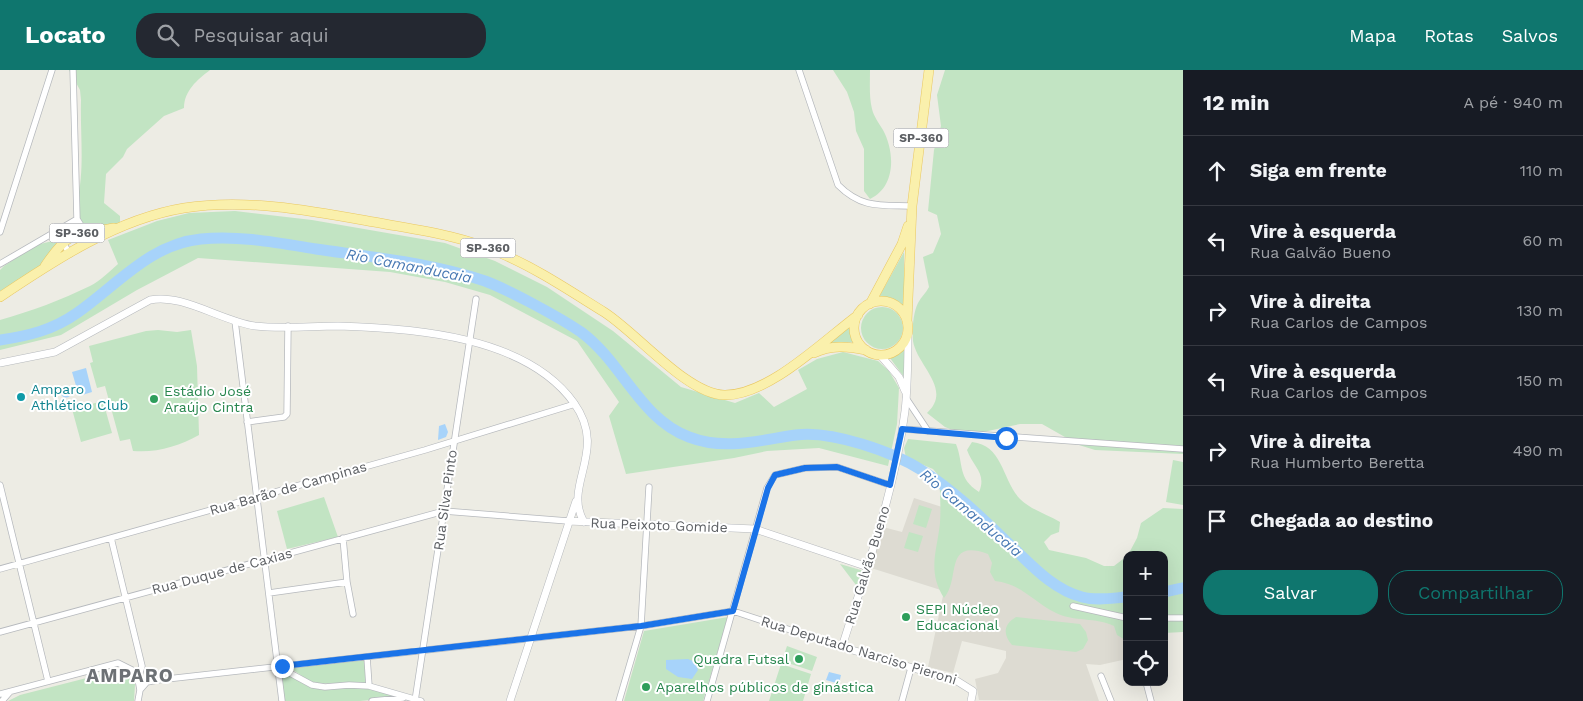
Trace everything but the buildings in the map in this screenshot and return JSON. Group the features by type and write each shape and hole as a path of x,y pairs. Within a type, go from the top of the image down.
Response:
{"main road":[{"name":"SP-360","path":"908,326 912,206 930,70"},
{"name":"SP-360","path":"0,297 44,267 90,242 124,226 184,208 258,206 326,214 468,241 528,266 623,325 695,386 715,393 738,394 754,388 804,357 870,304 902,244 912,216"},
{"name":"SP-360","path":"44,267 62,243 74,234 124,226"},
{"path":"870,304 879,302 897,306 908,326 902,346 896,351 880,355"},
{"path":"858,315 855,330 856,338 866,350"},
{"name":"SP-360","path":"804,357 834,347 849,346 880,355"}],"street":[{"path":"0,232 52,70"},
{"path":"73,70 77,219 90,242"},
{"path":"799,70 838,186 848,196 864,204 912,206"},
{"path":"1,261 77,219"},
{"path":"56,232 70,254"},
{"path":"0,363 52,354 144,303 161,298 170,298 234,321 256,326 393,330 468,341 526,362 563,389 575,404 586,427 589,440 576,501 510,701"},
{"name":"Rua Silva Pinto","path":"417,700 422,650 468,341 476,299"},
{"path":"234,321 282,701"},
{"path":"247,422 284,417 287,414 288,326"},
{"name":"Rua Galvão Bueno","path":"842,647 868,567 900,442 906,396 908,326"},
{"path":"880,355 899,377 906,396 928,431"},
{"name":"Rua Barão de Campinas","path":"0,570 454,441 575,404"},
{"path":"902,429 1183,449"},
{"path":"706,701 755,529 768,488 775,475 805,468 837,467 890,485"},
{"path":"0,485 3,508 48,681"},
{"path":"619,701 641,626 649,487"},
{"path":"576,501 584,522"},
{"name":"Rua Peixoto Gomide","path":"444,511 568,522 755,529 868,567"},
{"name":"Rua Duque de Caxias","path":"0,632 126,596 444,511"},
{"path":"111,538 142,666 138,679"},
{"path":"343,538 347,582 353,614"},
{"path":"269,593 347,582"},
{"path":"1073,606 1123,617"},
{"path":"140,690 147,682 158,680 641,626 733,611"},
{"name":"Rua Deputado Narciso Pieroni","path":"733,611 967,685 973,691 970,701"},
{"path":"1168,618 1183,618"},
{"path":"367,657 369,686"},
{"path":"0,694 118,663 134,671 140,690 138,701"},
{"path":"278,666 312,685 325,687 369,686 417,700"},
{"path":"902,701 911,668"},
{"path":"1101,676 1111,701"},
{"path":"1147,686 1150,701"},
{"path":"2,701 11,691"},
{"path":"372,701 408,697"}],"shaded area":[{"path":"914,498 945,508 992,548 1114,615 1123,636 1123,660 1100,665 1086,664 1099,701 979,700 975,679 998,673 1006,658 1006,651 962,641 953,673 928,667 944,591 868,567 879,526 902,532"}],"green space":[{"path":"69,70 210,70 189,91 184,108 164,116 127,149 123,157 106,174 104,203 120,216 120,222 107,231 69,244 46,265 0,294 0,270 4,266 36,245 65,238 79,225 77,204 82,164 81,100 80,90"},
{"path":"833,70 870,70 872,109 890,148 891,168 885,186 870,199 864,191 864,149 856,131 854,112 847,92"},
{"path":"945,70 1183,70 1183,454 1095,450 1079,445 1042,424 1020,424 974,434 963,434 945,427 927,413 934,404 935,386 916,350 913,341 913,327 916,307 929,287 923,257 933,253 941,234 937,215 928,211 934,150 941,126 937,95"},
{"path":"235,211 312,220 445,243 495,261 547,287 613,331 681,387 735,403 759,393 774,407 807,389 798,370 817,359 843,352 878,361 889,371 899,388 897,424 888,466 819,448 767,451 734,458 626,474 609,416 619,402 577,341 490,295 445,282 390,272 198,258 137,290 61,335 0,350 0,320 46,305 90,286 118,264 108,240 157,221 189,213"},
{"path":"904,252 904,307 893,299 879,297"},
{"path":"886,307 894,310 900,316 903,328 900,340 894,346 878,349 870,346 864,340 861,324 864,316 870,310"},
{"path":"850,324 851,335 855,342 826,344"},
{"name":"Estádio José Araújo Cintra","path":"191,330 197,366 199,435 168,448 151,451 133,451 130,439 120,441 105,386 97,388 90,363 93,362 89,346 146,331 177,332"},
{"path":"904,350 904,377 890,358"},
{"path":"103,401 112,433 81,442 72,409"},
{"path":"908,439 956,444 964,476 972,487 979,492 981,485 980,475 967,450 972,442 982,445 996,456 1014,491 1024,503 1060,522 1059,532 1051,535 1044,542 1049,550 1086,558 1104,566 1114,566 1123,559 1123,639 1117,635 1114,626 1100,621 1063,616 1048,609 1013,586 995,581 990,572 992,563 988,554 965,551 959,556 949,590 944,598 934,570 940,517 939,476 933,469 906,458 904,448"},
{"path":"1173,460 1183,462 1183,505 1166,502"},
{"path":"324,497 338,537 287,549 277,511"},
{"path":"919,505 932,509 926,528 913,524"},
{"path":"1163,508 1183,509 1183,632 1168,633 1168,551 1130,551 1137,538 1141,523"},
{"path":"909,532 923,536 918,552 904,548"},
{"path":"840,564 864,571 859,589"},
{"path":"728,617 703,701 624,701 644,631"},
{"path":"1016,617 1080,624 1086,632 1088,640 1083,649 1076,652 1012,645 1007,637 1006,630 1009,623"},
{"name":"Quadra Futsal","path":"787,646 817,657 812,671 782,661"},
{"path":"365,659 367,685 312,683 289,667"},
{"path":"781,664 811,674 803,701 769,701"},
{"path":"118,670 125,672 135,684 134,701 8,701 20,695"},
{"path":"281,671 312,687 368,688 400,697 360,701 284,701"}],"water":[{"path":"86,368 92,392 79,396 72,372"},
{"path":"66,386 72,392 66,398 60,392"},
{"path":"445,424 448,432 446,437 438,440 439,426"},
{"path":"688,659 695,662 698,670 692,679 678,677 666,669 666,660"},
{"path":"829,672 841,675 839,684 826,680"}],"waterway":[{"name":"Rio Camanducaia","path":"0,340 30,334 59,324 92,302 150,257 183,242 201,239 259,240 401,261 444,270 495,285 534,304 581,332 595,344 644,404 672,429 689,437 716,443 756,442 810,434 844,439 879,450 923,471 956,495 1041,574 1060,588 1082,597 1093,599 1123,597"},
{"name":"Rio Camanducaia","path":"1168,591 1183,588"}],"place":[{"name":"Amparo Athlético Club","path":"21,397"},
{"name":"Estádio José Araújo Cintra","path":"154,399"},
{"name":"SEPI Núcleo Educacional","path":"906,617"},
{"name":"Quadra Futsal","path":"799,659"},
{"name":"Aparelhos públicos de ginástica","path":"646,687"}],"district":[{"name":"AMPARO","path":"130,675"}],"route":[{"path":"282,666 641,626 733,611 755,529 768,488 775,475 805,468 837,467 890,485 902,429 1006,438"}]}
